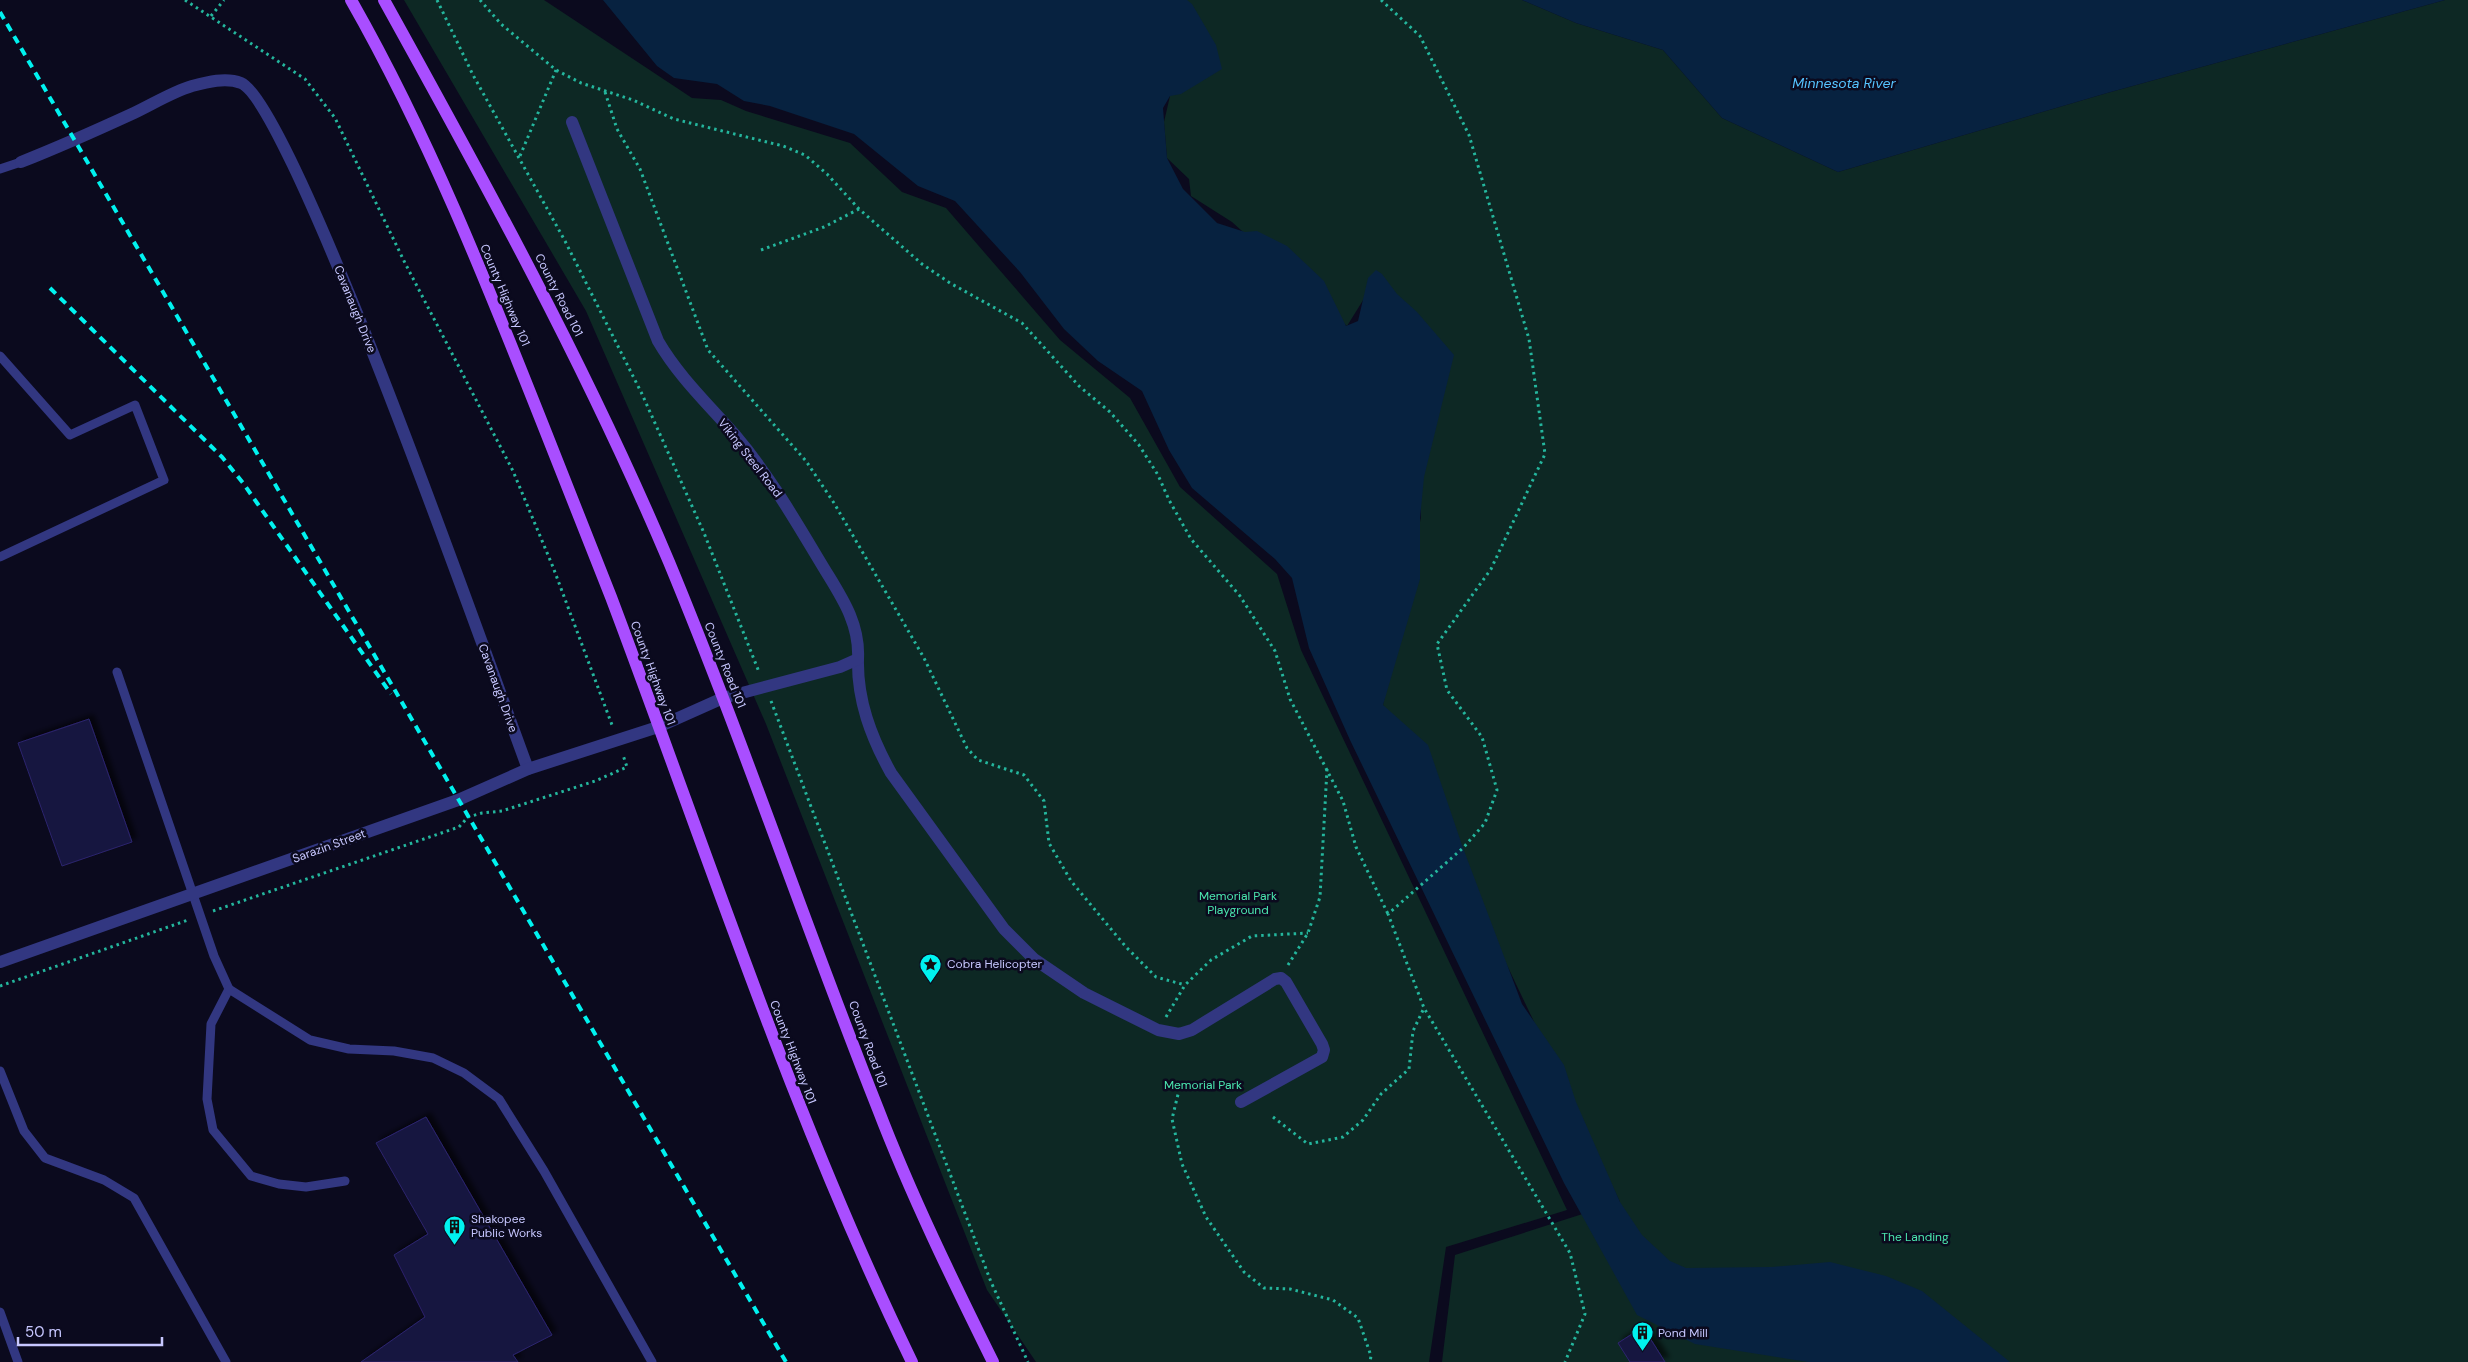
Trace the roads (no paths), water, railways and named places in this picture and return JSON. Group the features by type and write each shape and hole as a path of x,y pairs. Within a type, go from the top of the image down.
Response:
{"main road":[{"name":"County Highway 101","path":"351,0 412,117 465,234 516,356 607,589 796,1098 880,1296 912,1362"},
{"name":"County Road 101","path":"384,0 506,222 572,351 648,514 723,698 878,1112 947,1268 993,1362"}],"street":[{"name":"Cavanaugh Drive","path":"21,162 75,140 190,87 208,82 229,80 244,84 257,100 283,147 329,244 381,373 528,769"},
{"name":"Viking Steel Road","path":"572,122 658,341 671,364 735,436 773,484 850,612 859,644 859,692 863,710 880,754 891,773 1004,929 1034,959 1070,984 1158,1030 1179,1034 1192,1030 1275,979 1281,978 1286,982 1322,1044 1324,1050 1322,1057 1241,1102"},
{"path":"658,727 723,698 840,667 858,659"},
{"name":"Sarazin Street","path":"0,962 458,800 528,769 658,727"}],"lane":[{"path":"0,169 21,162"},
{"path":"0,356 70,435 135,405 164,480 0,557"},
{"path":"117,672 214,956 229,989 310,1040 349,1049 394,1051 433,1058 464,1073 499,1099 544,1171 652,1362"},
{"path":"229,989 211,1024 207,1099 213,1130 251,1176 279,1184 306,1187 345,1181"},
{"path":"0,1071 24,1131 44,1158 104,1180 134,1198 226,1362"},
{"path":"0,1312 18,1362"}],"water":[{"path":"603,0 1187,0 1192,4 1216,45 1222,69 1181,94 1170,96 1163,108 1167,158 1183,189 1217,223 1245,232 1257,231 1287,246 1324,281 1346,326 1358,321 1368,278 1376,270 1382,274 1397,294 1417,312 1454,355 1424,477 1420,519 1420,579 1383,705 1428,745 1463,848 1522,1004 1564,1065 1576,1102 1620,1202 1642,1235 1670,1261 1686,1268 1772,1267 1830,1262 1886,1276 1922,1291 2010,1362 1808,1362 1695,1344 1637,1315 1564,1183 1350,740 1309,648 1292,578 1275,559 1192,488 1169,450 1142,391 1098,361 1064,329 1020,272 955,201 918,186 854,134 770,106 744,101 717,84 674,78 657,66"},
{"name":"Minnesota River","path":"1522,0 2445,0 2107,93 1838,172 1722,118 1663,50 1576,23"}],"railway":[{"path":"0,12 786,1362"},
{"path":"50,288 222,457 243,483 391,694"}],"place":[{"name":"Cobra Helicopter","path":"931,983"},
{"name":"Shakopee Public Works","path":"455,1245"},
{"name":"Pond Mill","path":"1642,1352"}],"park label":[{"name":"Memorial Park Playground","path":"1238,903"},
{"name":"Memorial Park","path":"1203,1085"},
{"name":"The Landing","path":"1915,1237"}]}
